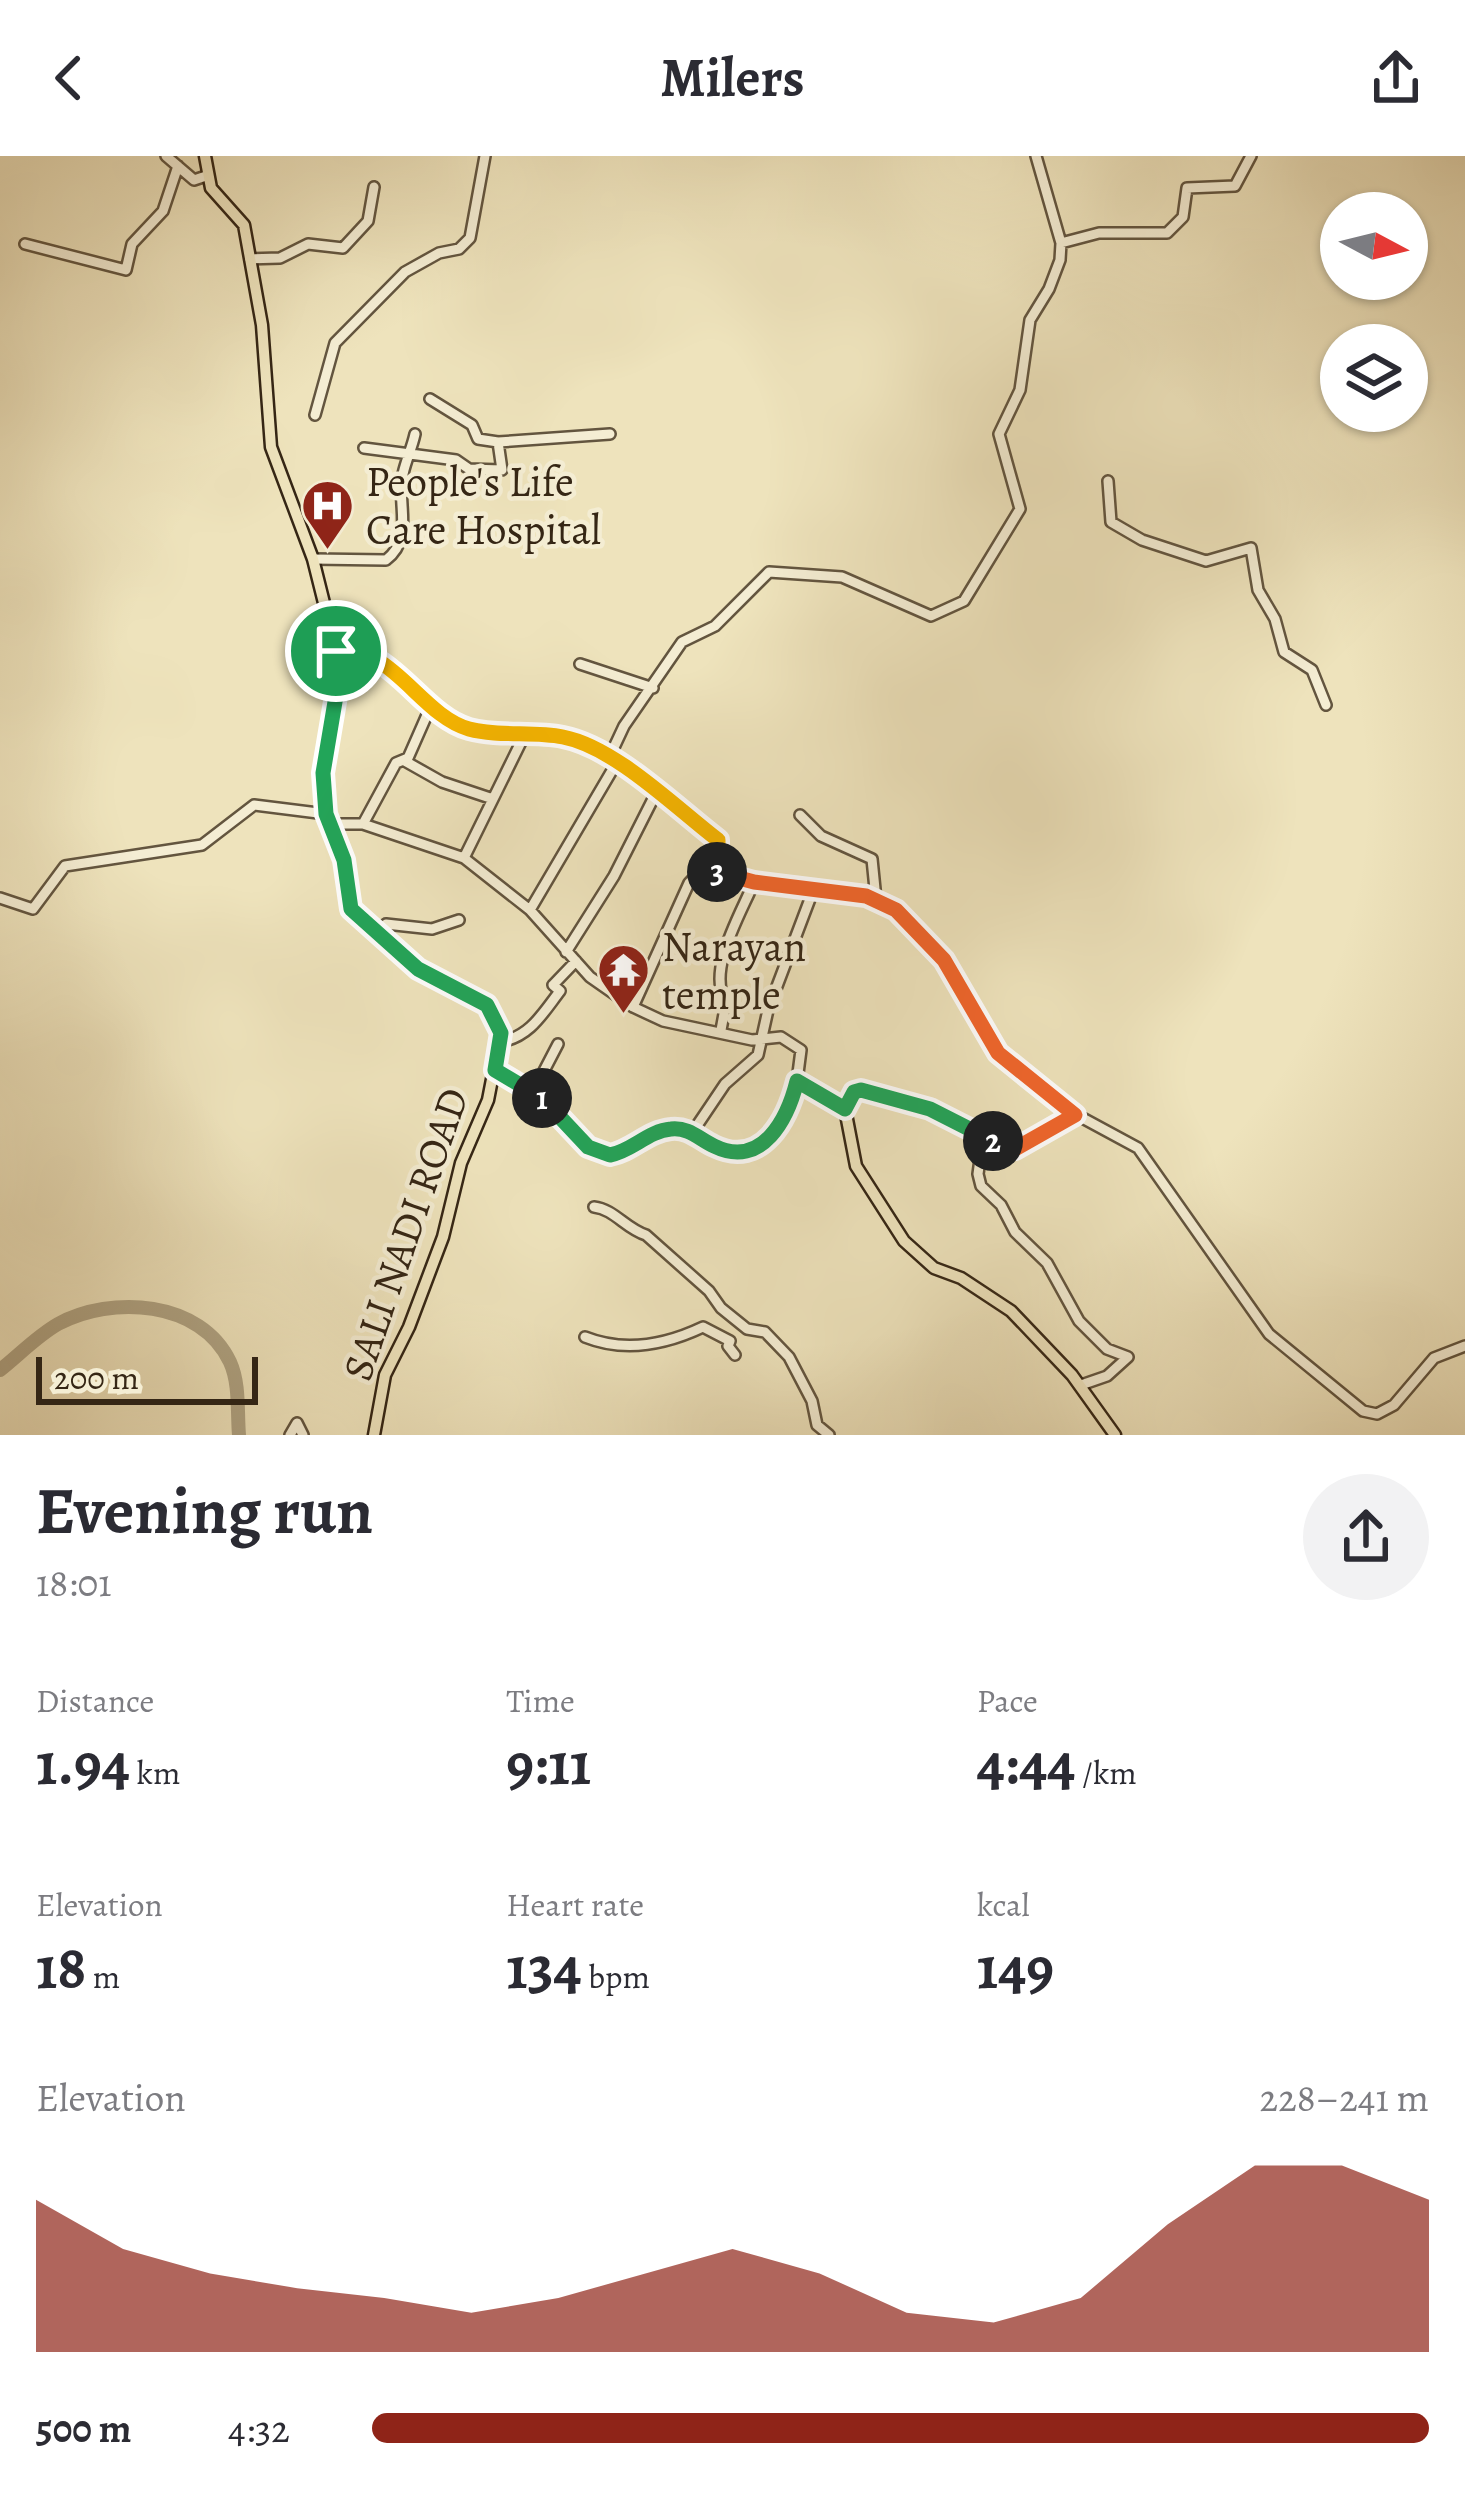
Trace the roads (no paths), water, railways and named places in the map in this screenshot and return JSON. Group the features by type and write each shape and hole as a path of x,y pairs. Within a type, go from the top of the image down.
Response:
{"main road":[{"path":"205,156 211,188 242,219 262,325 271,447 314,559 336,651 338,684 323,773 327,819 344,860 351,909 418,969 487,1005 499,1024 495,1070"},
{"name":"SALI NADI ROAD","path":"374,1435 385,1375 443,1237 457,1177 495,1070 558,1112 588,1147 617,1154 668,1130 692,1133 726,1150 762,1143 788,1117 797,1081"},
{"path":"797,1081 845,1109 856,1166 904,1241 934,1268 1003,1304 1081,1385 1115,1435"}],"street":[{"path":"166,156 194,180 206,176"},
{"path":"315,416 335,343 404,272 440,253 460,249 470,238 485,156"},
{"path":"530,910 613,760 624,726 682,642 715,626 770,572 842,577 931,616 964,602 1020,508 999,434 1020,390 1030,320 1055,277 1061,243 1036,156"},
{"path":"1061,243 1099,232 1167,233 1183,217 1187,188 1235,186 1251,156"},
{"path":"26,244 126,270 132,244 164,212 178,166"},
{"path":"250,260 280,258 308,244 343,248 368,221 374,187"},
{"path":"430,399 472,425 478,439 498,442 610,434"},
{"path":"314,559 391,557 402,530 402,480 415,434"},
{"path":"364,448 456,460 469,469 502,470 498,442"},
{"path":"1108,481 1112,522 1142,540 1206,561 1250,548 1258,590 1269,606 1284,652 1312,670 1326,705"},
{"path":"336,651 349,649 381,662 430,708 469,729 567,737 613,760 718,840 718,849 688,883 633,1007"},
{"path":"580,664 653,688"},
{"path":"363,824 396,763 408,758 430,708"},
{"path":"464,858 525,734"},
{"path":"403,760 442,782 493,799"},
{"path":"566,952 614,876 657,791"},
{"path":"0,898 33,909 65,866 202,845 254,805 363,824 464,858 530,910 606,991 633,1007 663,1021 764,1039 778,1036 799,1045 797,1081"},
{"path":"800,815 821,836 872,859 876,898"},
{"path":"703,868 754,882 876,898 896,910 944,960 981,1030 1012,1068 1075,1115 1138,1148 1269,1334 1363,1411 1376,1414 1394,1405 1434,1358 1465,1346"},
{"path":"721,1030 727,1003 721,994 723,966 754,882"},
{"path":"692,1133 725,1084 758,1055 764,1022 813,891"},
{"path":"377,931 386,924 432,929 459,920"},
{"path":"500,1042 517,1039 531,1028 560,991 553,986 576,961"},
{"path":"533,1092 558,1044"},
{"path":"845,1109 854,1092 861,1090 930,1109 1015,1149 1075,1115"},
{"path":"982,1137 979,1182 1001,1205 1015,1232 1047,1263 1079,1322 1107,1349 1128,1357 1107,1376 1081,1385"},
{"path":"594,1207 607,1208 626,1227 646,1235 744,1326 765,1332 789,1357 812,1401 817,1425 829,1435"},
{"path":"585,1337 626,1349 676,1341 703,1327 730,1341 735,1355"},
{"path":"290,1435 296,1423 303,1435"}],"waterway":[{"path":"0,1370 50,1329 79,1315 128,1307 177,1315 216,1341 230,1362 237,1389 239,1435"}],"place":[{"name":"People's Life Care Hospital","path":"327,551"},
{"name":"Narayan temple","path":"623,1016"}]}
